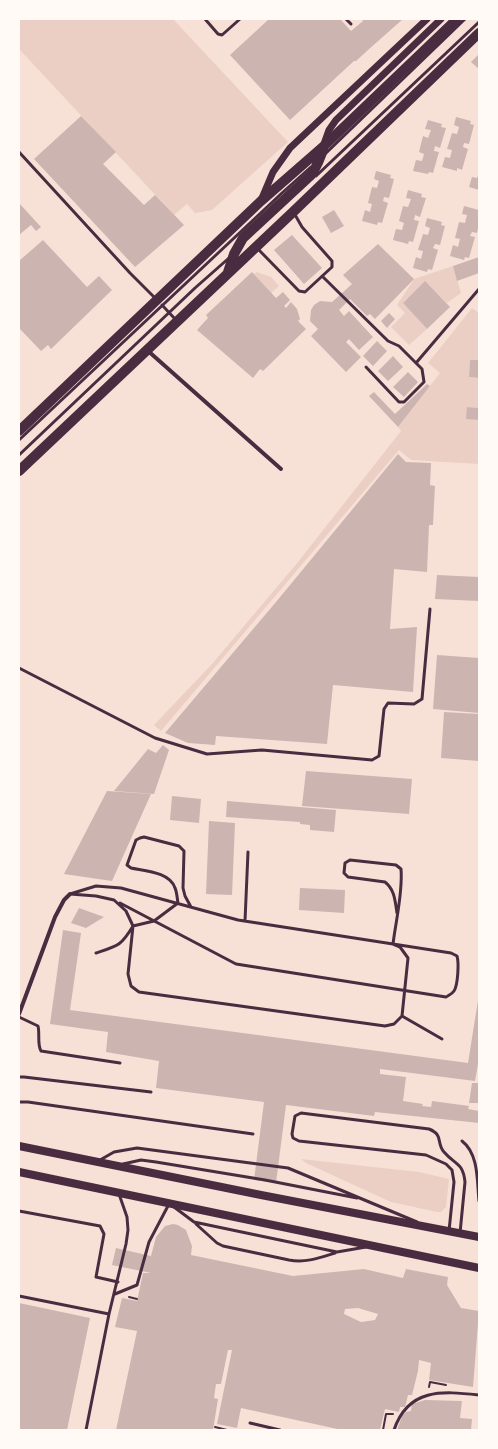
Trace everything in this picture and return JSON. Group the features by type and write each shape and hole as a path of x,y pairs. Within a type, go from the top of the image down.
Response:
{"main road":[{"path":"19,430 160,302 261,201 324,146 457,19"},
{"path":"19,471 293,212 479,32"},
{"path":"228,272 234,254 243,238 311,175 321,159 324,146"},
{"path":"19,1146 479,1237"},
{"path":"19,1172 479,1268"}],"street":[{"path":"261,201 273,172 290,148 427,19"},
{"path":"324,146 329,130 336,120 441,19"},
{"path":"146,350 281,469"},
{"path":"19,1014 55,916 64,900 70,894"}],"lane":[{"path":"205,19 218,34 222,35 240,19"},
{"path":"346,19 351,24"},
{"path":"19,440 160,302 321,159 465,19"},
{"path":"280,210 479,22"},
{"path":"19,152 130,273 177,321"},
{"path":"256,247 299,291 305,292 332,267 332,261 302,227 293,212"},
{"path":"19,455 245,243"},
{"path":"322,276 388,341 399,346 422,369 424,382 404,402 399,402 366,367"},
{"path":"416,363 479,289"},
{"path":"19,668 155,738 207,754 262,750 372,760 379,756 384,709 388,702 414,704 422,699 430,609"},
{"path":"178,903 172,880 162,875 131,868 127,865 136,840 144,837 179,846 184,851 183,888 185,896 191,907"},
{"path":"245,921 248,852"},
{"path":"393,944 397,913 401,877 401,869 396,865 350,860 344,863 344,873 348,877 385,882 395,897 397,913"},
{"path":"96,886 121,888 238,920 451,953 457,956 458,962 455,990 451,995 446,997 236,964 114,900 96,896 70,894 96,886"},
{"path":"114,900 126,911 133,926 128,974 131,986 139,992 385,1026 394,1024 402,1016 405,990 408,958 400,947 393,944"},
{"path":"96,953 114,948 124,941 133,926 154,921 178,903"},
{"path":"402,1016 442,1040"},
{"path":"19,1017 38,1026 40,1033 38,1046 41,1051 120,1064"},
{"path":"19,1077 151,1092"},
{"path":"19,1102 28,1102 252,1134"},
{"path":"449,1231 454,1182 452,1170 446,1164 426,1155 299,1141 294,1138 292,1134 295,1116 301,1113 429,1129 436,1132 440,1138 442,1150 460,1166 464,1174 465,1182 460,1233"},
{"path":"462,1141 468,1146 473,1156 479,1201"},
{"path":"96,1162 114,1152 137,1148 288,1168 429,1227"},
{"path":"116,1166 141,1160 265,1180 365,1199"},
{"path":"86,1430 109,1314 118,1282 128,1230 127,1217 118,1193"},
{"path":"115,1294 137,1285 149,1242 170,1203 217,1243 223,1246 289,1260 299,1262 337,1252 374,1246"},
{"path":"19,1211 100,1226 104,1234 96,1277 118,1282"},
{"path":"194,1222 337,1252"},
{"path":"19,1296 109,1314"},
{"path":"394,1430 398,1418 410,1405 425,1395 446,1392 479,1395"},
{"path":"250,1423 280,1430"}],"path":[{"path":"215,1427 228,1430"}],"shaded area":[{"path":"19,19 173,19 288,142 212,210 195,213 187,204 174,215 19,49"},
{"path":"453,266 461,293 447,303 425,282 403,303 427,329 409,345 391,327 405,313 397,305 414,279"},
{"path":"257,272 271,277 279,286 271,293 254,274"},
{"path":"472,308 479,313 479,360 470,360 469,377 479,378 479,408 467,407 479,420 479,464 411,460 399,450 161,731 154,725 212,664 298,562 401,431 398,427 440,373 428,363"},
{"path":"301,1159 419,1172 449,1179 446,1207 441,1212 437,1212 391,1202 306,1163"}],"building":[{"path":"269,19 340,19 351,31 363,21 362,19 403,19 356,61 354,61 290,120 230,55"},
{"path":"479,54 479,69 471,62"},
{"path":"81,116 116,152 103,164 144,205 155,195 184,225 135,267 34,159"},
{"path":"456,117 471,121 470,124 474,125 469,144 464,143 463,147 468,149 462,170 457,168 457,171 442,167 445,157 450,158 452,150 447,149 452,133 457,134 459,127 454,125"},
{"path":"428,120 442,124 441,127 446,128 440,148 435,146 434,151 439,152 433,173 429,172 428,174 413,171 416,160 422,161 424,154 419,152 423,136 428,138 431,130 425,129"},
{"path":"376,171 391,175 390,178 394,179 389,198 384,197 383,201 388,203 382,223 378,222 377,225 362,221 365,210 370,212 372,204 368,203 372,187 377,188 379,181 374,179"},
{"path":"479,174 479,190 469,187 472,177 477,178"},
{"path":"408,190 422,194 421,197 426,198 420,217 415,215 414,220 419,221 413,242 409,241 408,244 393,240 396,229 402,230 404,223 399,221 403,206 408,207 411,199 406,198"},
{"path":"19,203 41,227 36,231 31,225 19,235"},
{"path":"464,206 479,210 479,224 477,233 472,232 470,236 475,237 469,258 465,257 464,260 450,256 453,245 458,247 460,239 455,238 459,222 465,223 467,215 462,214"},
{"path":"334,210 344,226 331,233 322,217"},
{"path":"427,218 442,222 441,225 445,226 440,245 435,244 433,248 438,250 432,270 428,269 427,272 413,268 416,257 421,259 423,251 418,250 423,234 428,235 430,228 425,226"},
{"path":"292,235 322,268 304,284 274,250"},
{"path":"43,240 87,287 99,276 112,290 51,349 48,345 41,351 19,328 19,261"},
{"path":"378,244 414,279 375,319 370,314 367,316 350,299 339,310 344,316 349,311 373,337 359,350 349,339 346,342 361,357 346,372 311,336 318,329 310,321 311,310 314,305 320,301 332,302 352,284 343,275"},
{"path":"479,257 479,273 457,281 453,266"},
{"path":"252,272 276,298 283,292 290,300 284,306 286,308 291,302 297,309 300,319 298,321 306,329 263,371 260,369 253,378 197,330 208,318 206,315"},
{"path":"425,281 450,307 427,329 403,303"},
{"path":"389,313 395,319 387,328 381,321"},
{"path":"377,341 387,351 373,366 363,356"},
{"path":"393,356 403,367 388,381 378,371"},
{"path":"470,360 479,360 479,378 469,377"},
{"path":"408,372 418,382 404,397 393,387"},
{"path":"427,384 430,386 398,427 369,396 374,392 395,414"},
{"path":"467,407 479,408 479,420 466,419"},
{"path":"398,454 406,462 431,463 430,485 435,486 433,525 429,525 427,572 394,569 390,629 417,627 413,692 333,685 327,744 216,736 215,745 188,743 165,733 276,602"},
{"path":"437,575 479,577 479,601 435,599"},
{"path":"437,655 479,658 479,713 433,709"},
{"path":"444,712 479,714 479,761 441,758"},
{"path":"163,745 169,750 154,794 114,791 148,749 156,753"},
{"path":"306,771 412,779 409,814 302,806"},
{"path":"107,791 151,794 112,881 64,874"},
{"path":"172,796 201,799 199,823 170,820"},
{"path":"227,801 336,810 334,832 310,830 310,825 300,824 300,822 226,817"},
{"path":"209,821 235,823 232,895 206,894"},
{"path":"300,888 345,890 344,913 299,910"},
{"path":"79,908 104,917 86,928 71,923"},
{"path":"63,930 81,933 70,1010 468,1063 479,994 479,1064 475,1081 380,1069 380,1074 406,1077 403,1101 423,1104 422,1106 431,1107 432,1101 469,1106 468,1109 479,1111 479,1123 375,1112 374,1116 286,1105 276,1183 254,1180 264,1102 156,1088 159,1061 106,1052 108,1032 50,1024"},
{"path":"472,1083 479,1083 479,1103 469,1103"},
{"path":"173,1224 186,1230 192,1246 191,1255 293,1276 364,1269 403,1278 406,1269 448,1277 447,1285 461,1308 479,1311 473,1387 429,1380 431,1363 419,1360 412,1395 408,1395 405,1407 400,1407 399,1412 385,1409 380,1430 342,1430 241,1408 237,1428 217,1424 232,1350 228,1350 221,1384 216,1384 214,1398 218,1399 213,1430 116,1430 137,1331 115,1327 122,1298 137,1301 143,1273 151,1273 112,1265 116,1248 151,1256 156,1237 165,1226","holes":["358,1308 378,1314 375,1320 361,1322 344,1314 345,1309"]},
{"path":"19,1303 90,1318 67,1430 19,1430"},
{"path":"425,1400 462,1401 460,1418 472,1419 471,1430 397,1430 402,1416 406,1412 411,1411 412,1404"}]}
